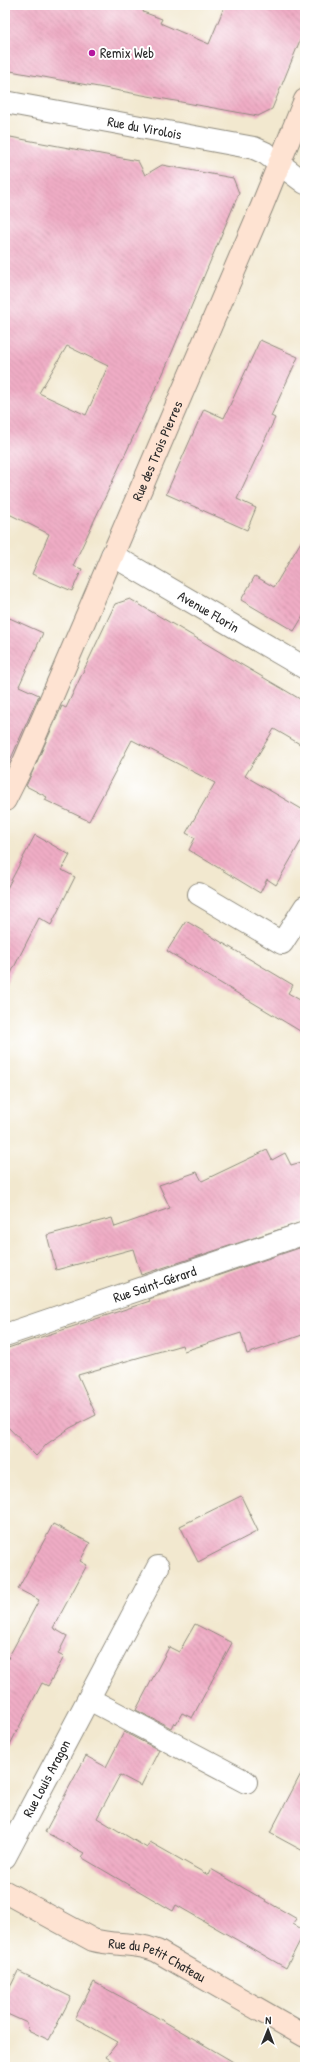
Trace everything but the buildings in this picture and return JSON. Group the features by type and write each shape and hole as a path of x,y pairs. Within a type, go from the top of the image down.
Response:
{"street":[{"name":"Rue des Trois Pierres","path":"5,800 24,762 280,164 305,100"},
{"name":"Rue du Virolois","path":"5,102 240,145 265,153 305,183"},
{"name":"Avenue Florin","path":"112,555 305,668"},
{"path":"199,894 282,944 305,907"},
{"name":"Rue Saint-Gérard","path":"5,1335 305,1233"},
{"name":"Rue Louis Aragon","path":"5,1857 158,1567"},
{"path":"89,1699 246,1782"},
{"name":"Rue du Petit Chateau","path":"5,1892 93,1940 104,1943 139,1945 157,1950 305,2036"}],"place":[{"name":"Remix Web","path":"92,53"}]}
